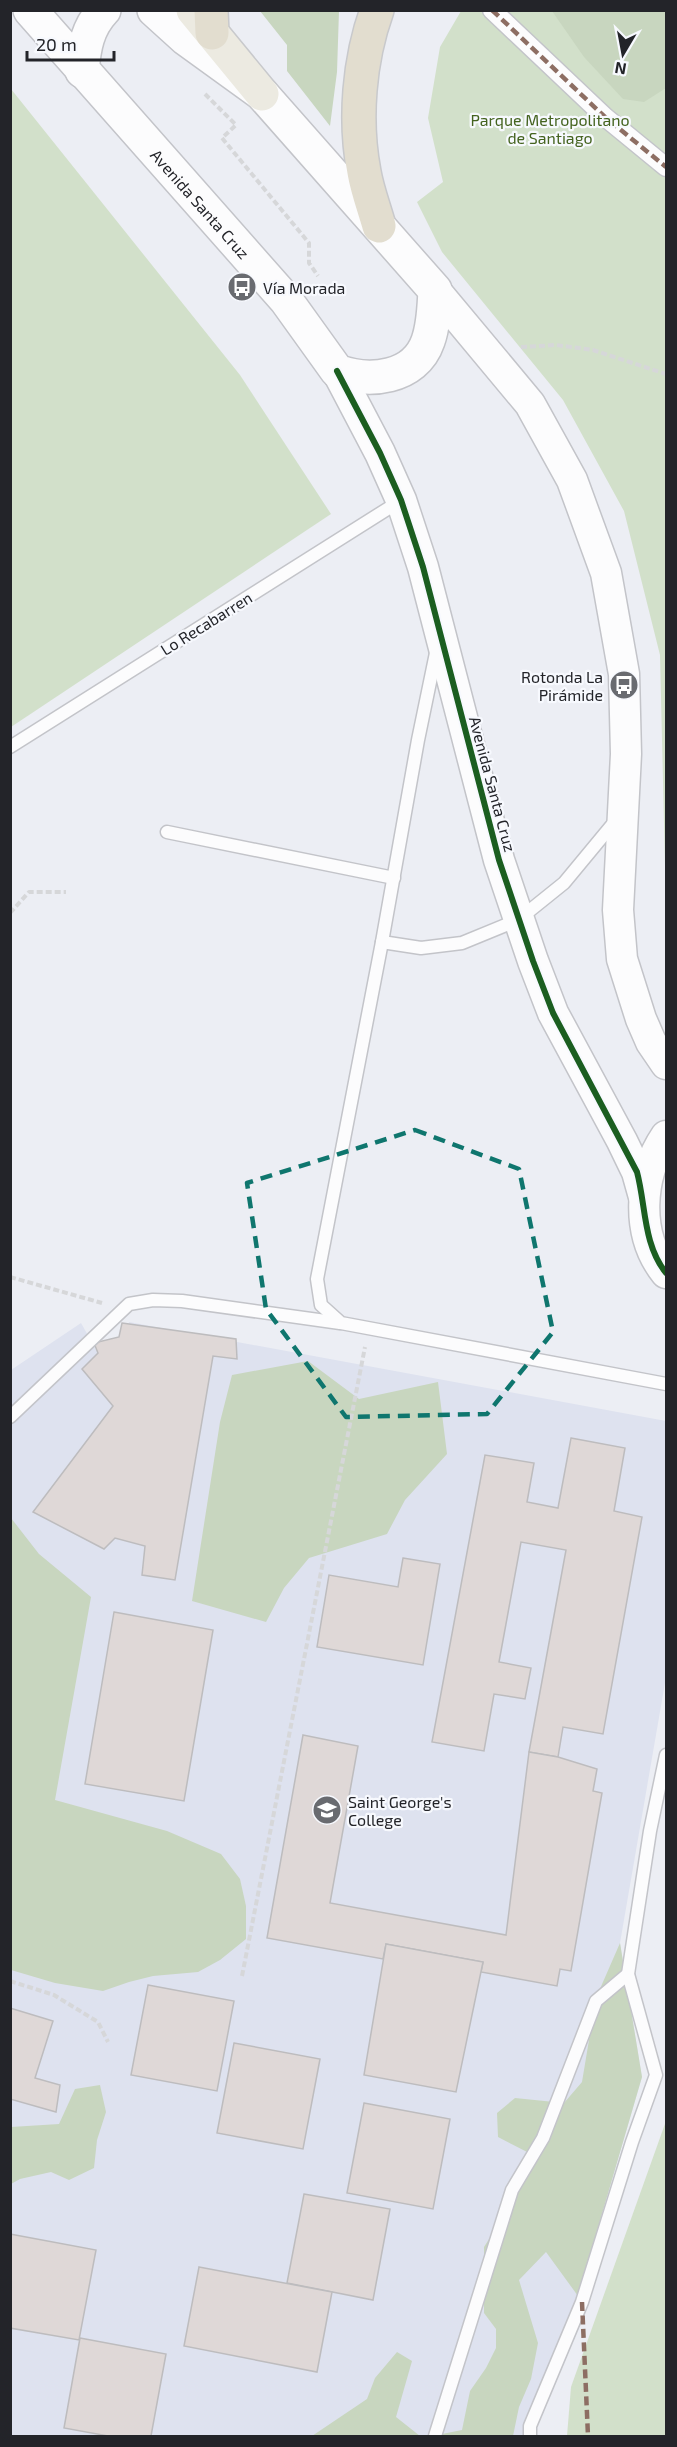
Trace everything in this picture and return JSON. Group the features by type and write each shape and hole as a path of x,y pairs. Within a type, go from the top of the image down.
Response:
{"highway":[{"path":"377,10 364,60 360,97 360,135 364,172 379,226"}],"main road":[{"name":"Avenida Santa Cruz","path":"30,10 286,300 337,371"},
{"path":"82,71 83,49 89,32 104,10"},
{"path":"154,10 186,39 262,94"},
{"path":"205,18 262,94 435,290 434,312 428,342 421,355 412,364 403,370 376,378 362,378 337,371"}],"street":[{"path":"492,10 605,117 666,167"},
{"path":"435,290 530,404 572,480 606,573 624,674 626,754 618,910 622,959 641,1019 651,1042 666,1064"},
{"name":"Avenida Santa Cruz","path":"337,371 380,453 401,500 423,567 499,860 518,920 553,1012 622,1141 637,1172 644,1197"},
{"path":"666,1136 648,1172 644,1197 647,1232 659,1264 666,1273"}],"lane":[{"name":"Lo Recabarren","path":"10,747 401,500"},
{"path":"341,1323 321,1305 317,1279 394,878 418,740 440,635"},
{"path":"382,942 421,948 462,943 518,920 564,883 623,811"},
{"path":"167,832 394,878"},
{"path":"10,1418 129,1305 153,1300 182,1301 341,1323 666,1384"},
{"path":"530,2436 530,2426 582,2302 632,2142 656,2075 628,1974 650,1831 666,1755"},
{"path":"435,2436 512,2190 543,2138 596,2001 628,1974"}],"path":[{"path":"197,86 236,125 222,138 309,243 309,263 318,276"},
{"path":"520,347 556,345 593,350 666,374"},
{"path":"10,914 29,892 66,892"},
{"path":"10,1277 86,1298"},
{"path":"242,1976 369,1329"},
{"path":"10,1981 54,1995 98,2022 108,2042"}],"highlighted area":[{"path":"415,1130 519,1169 553,1332 487,1414 346,1417 266,1309 247,1183"}],"shaded area":[{"name":"Saint George's College","path":"129,1322 666,1421 666,1677 620,1943 642,2077 578,2296 527,2436 11,2436 11,1370 81,1323 120,1392"}],"green space":[{"path":"260,11 339,11 337,72 330,126 287,71 287,45"},
{"name":"Parque Metropolitano de Santiago","path":"461,11 666,11 666,908 660,655 624,511 563,400 442,252 417,202 443,182 428,118 440,47"},
{"path":"552,11 666,11 666,88 644,102 623,99 584,57"},
{"path":"11,89 240,375 331,514 11,727"},
{"path":"308,1361 359,1399 438,1382 447,1454 405,1500 387,1534 309,1558 284,1588 266,1622 192,1601 220,1422 232,1375"},
{"path":"11,1518 39,1554 91,1597 55,1800 167,1831 221,1854 240,1879 246,1906 246,1939 220,1960 198,1972 153,1976 103,1991 55,1983 11,1970"},
{"path":"620,1943 642,2077 578,2296 546,2252 519,2280 538,2343 531,2379 519,2407 513,2436 432,2436 462,2430 470,2391 496,2348 496,2329 484,2313 484,2247 503,2217 533,2155 498,2137 497,2113 515,2098 564,2103 582,2082 596,1998"},
{"path":"100,2085 106,2112 97,2140 94,2168 69,2180 51,2172 20,2179 11,2184 11,2127 59,2124 75,2089"},
{"path":"666,2121 666,2436 567,2436 571,2387"},
{"path":"397,2352 412,2361 396,2417 420,2436 312,2436 367,2399 375,2378"}],"building":[{"path":"122,1323 236,1339 237,1359 213,1356 175,1580 142,1575 145,1546 115,1538 104,1549 33,1512 113,1406 82,1369 98,1353 94,1343 119,1337"},
{"path":"571,1438 625,1448 614,1511 642,1517 603,1734 563,1727 558,1757 529,1752 566,1550 521,1542 499,1662 531,1668 525,1699 494,1694 484,1751 432,1742 485,1455 534,1463 527,1502 558,1508"},
{"path":"403,1558 440,1564 423,1665 317,1647 329,1575 398,1587"},
{"path":"114,1612 213,1630 184,1801 85,1784"},
{"path":"303,1735 358,1746 330,1903 506,1935 529,1752 558,1757 597,1769 593,1791 602,1793 571,1971 560,1969 557,1986 481,1972 483,1962 386,1944 383,1959 267,1938"},
{"path":"386,1944 483,1962 456,2092 364,2075"},
{"path":"148,1985 234,2001 217,2091 131,2075"},
{"path":"10,2008 53,2021 35,2078 60,2085 56,2112 10,2099"},
{"path":"234,2043 320,2059 303,2149 217,2133"},
{"path":"364,2103 450,2119 433,2209 347,2193"},
{"path":"304,2194 390,2209 373,2300 287,2283"},
{"path":"10,2234 96,2250 79,2340 10,2328"},
{"path":"199,2267 332,2292 317,2372 184,2346"},
{"path":"80,2338 166,2354 151,2436 108,2436 64,2428"}],"marked path":[{"path":"492,10 605,117 666,167"},
{"path":"582,2302 588,2436"}],"cycle path":[{"path":"337,371 380,453 401,500 423,567 499,860 533,961 553,1013 637,1172 649,1237 653,1250 666,1273"}],"place":[{"name":"Vía Morada","path":"242,287"},
{"name":"Rotonda La Pirámide","path":"624,685"},
{"name":"Saint George's College","path":"327,1810"}]}
